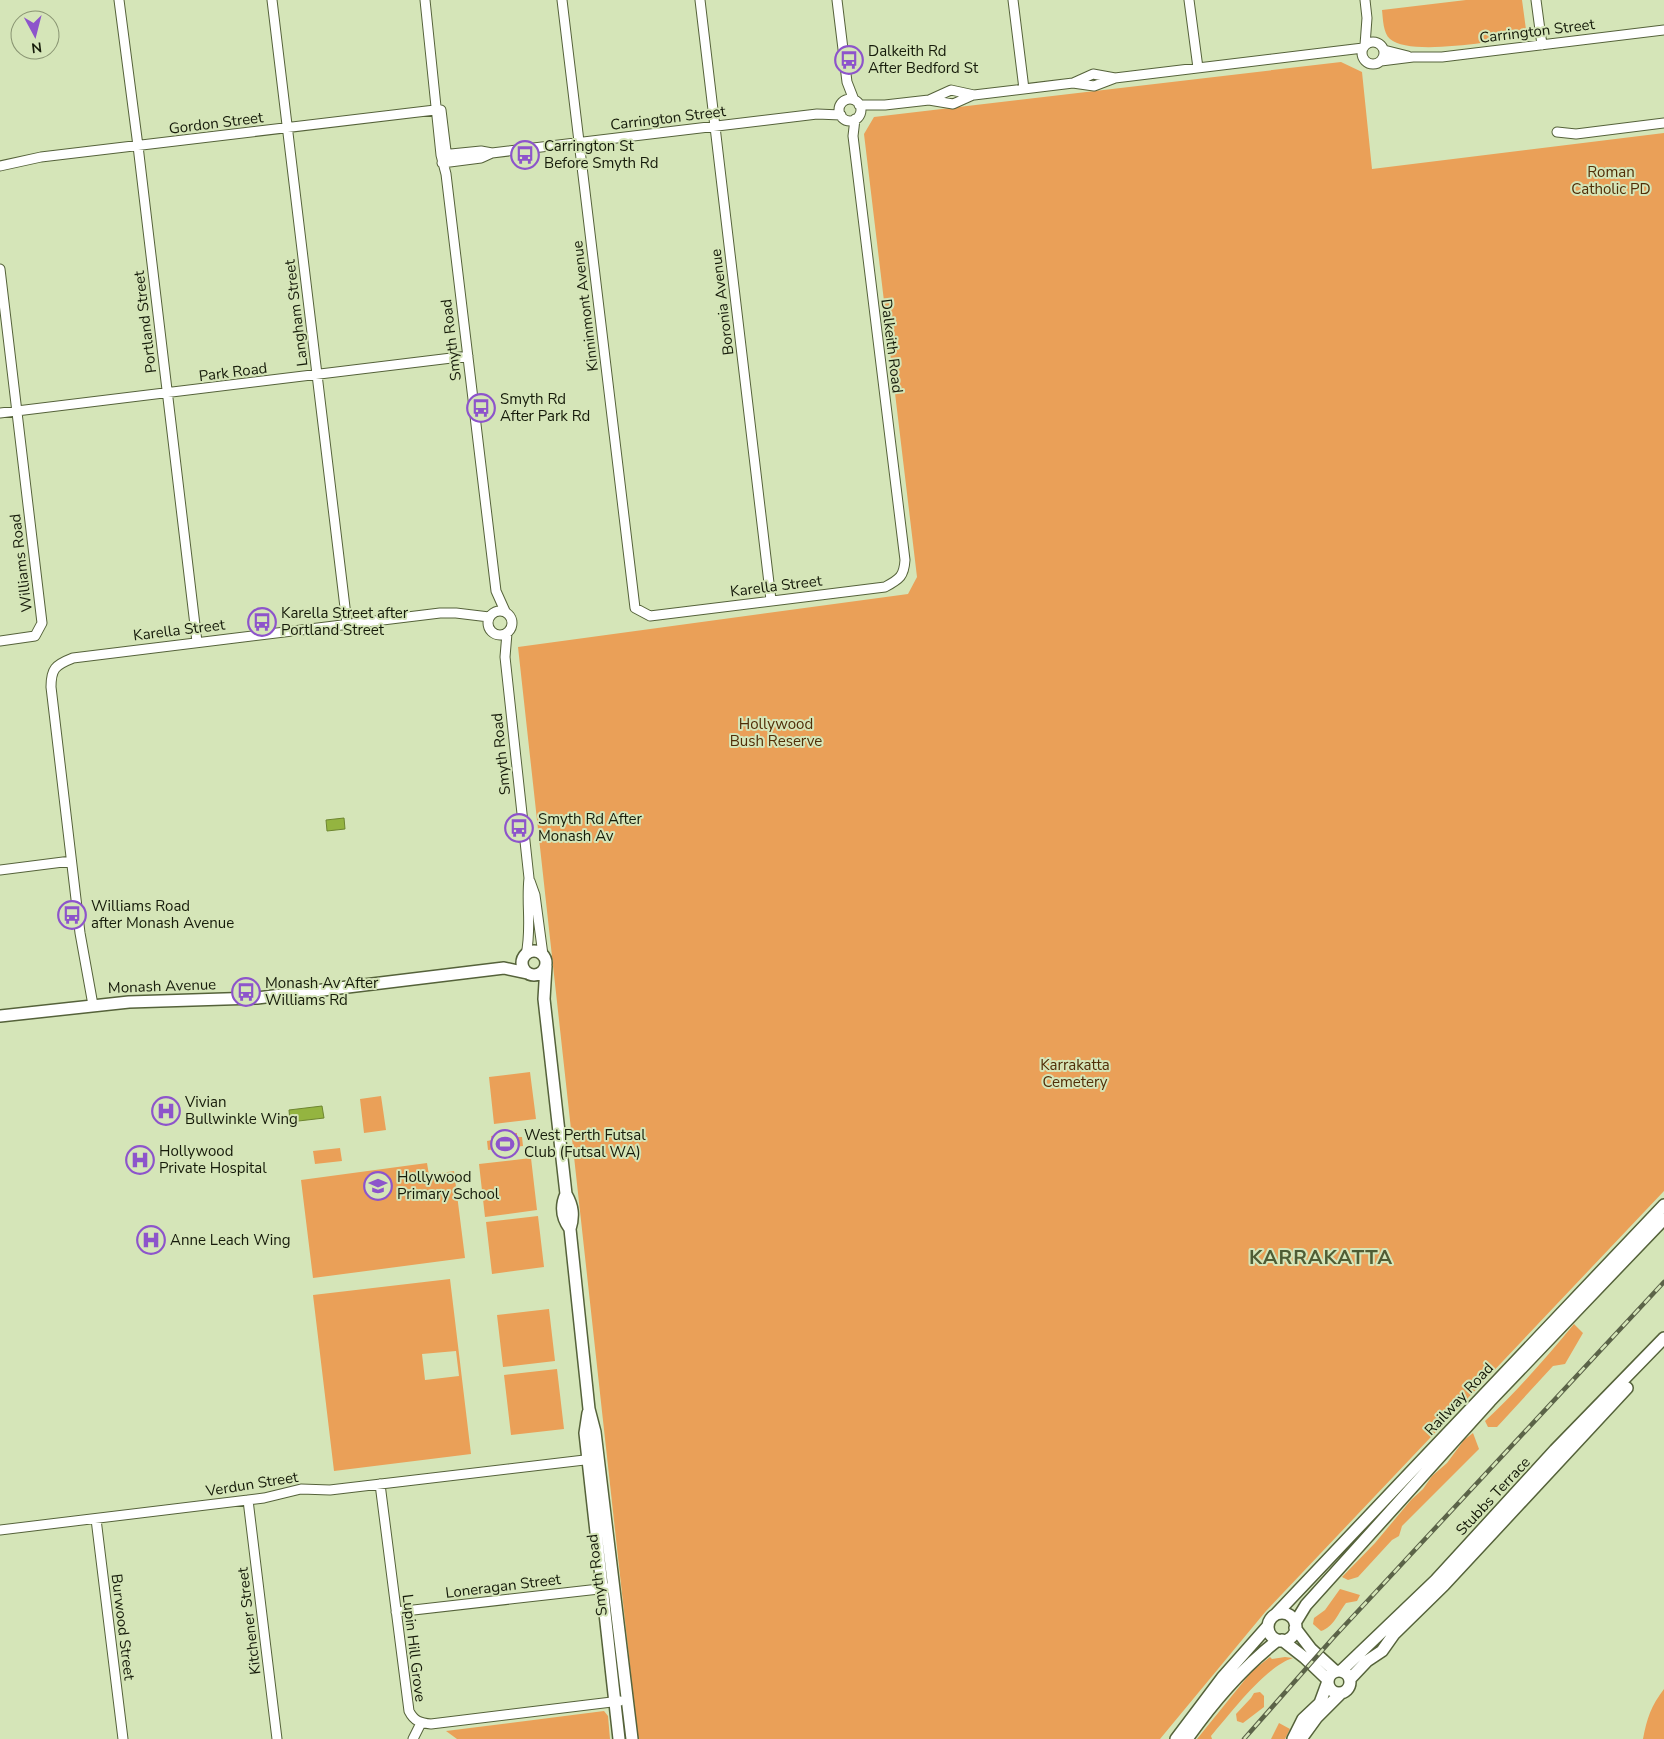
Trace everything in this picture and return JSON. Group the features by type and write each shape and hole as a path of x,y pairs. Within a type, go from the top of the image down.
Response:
{"main road":[{"path":"535,952 544,960 540,974 528,973 522,963 526,956 535,952"},
{"name":"Monash Avenue","path":"504,968 526,956"},
{"name":"Smyth Road","path":"544,960 544,999 566,1194 573,1212 570,1229 589,1409 595,1432 593,1458 608,1588 632,1739"},
{"name":"Monash Avenue","path":"0,1016 92,1005 146,1001 257,998 504,968 528,973"},
{"name":"Smyth Road","path":"528,973 544,999"},
{"name":"Railway Road","path":"1276,1614 1664,1205"},
{"name":"Railway Road","path":"1295,1625 1306,1605 1490,1401 1664,1220"},
{"name":"Stubbs Terrace","path":"1293,1739 1303,1719 1320,1703 1333,1676 1436,1580 1555,1450 1632,1374 1664,1338"},
{"name":"Stubbs Terrace","path":"1341,1693 1349,1686 1350,1679 1367,1662 1382,1651 1394,1634 1444,1585 1519,1506 1664,1348"},
{"name":"Smyth Road","path":"608,1588 614,1702 619,1739"},
{"path":"1176,1739 1222,1678 1268,1626 1270,1619 1276,1614 1288,1614 1311,1649 1333,1676 1334,1692 1341,1693"},
{"path":"1187,1739 1205,1714 1241,1673 1258,1656 1280,1640 1293,1635 1295,1625"},
{"path":"1268,1626 1270,1635 1305,1658 1333,1676 1347,1674 1350,1679"},
{"path":"1301,1739 1317,1717 1341,1693"}],"street":[{"name":"Portland Street","path":"119,0 197,642"},
{"name":"Langham Street","path":"272,0 347,624"},
{"name":"Smyth Road","path":"425,0 433,70 435,110 444,159"},
{"name":"Kinninmont Avenue","path":"562,0 636,608"},
{"name":"Boronia Avenue","path":"700,0 771,600"},
{"path":"837,0 847,82 857,109"},
{"path":"1014,0 1024,89"},
{"path":"1189,0 1198,68"},
{"path":"1365,0 1367,18 1363,50 1369,64 1374,64 1381,61 1384,56 1384,50 1377,42 1367,18"},
{"path":"1536,0 1542,45"},
{"name":"Carrington Street","path":"1381,61 1442,56 1664,30"},
{"path":"847,82 841,111 849,120 857,109 929,100 953,104 974,95 1073,82 1094,86 1115,78 1363,50 1370,42 1377,42"},
{"name":"Carrington Street","path":"1384,50 1413,57"},
{"name":"Smyth Road","path":"433,70 438,92 444,159 496,591 504,611"},
{"path":"929,100 951,90 974,95"},
{"name":"Carrington Street","path":"444,159 481,158 492,153 841,111 847,100 857,109"},
{"name":"Dalkeith Road","path":"852,136 857,109"},
{"name":"Gordon Street","path":"0,166 42,157 435,110"},
{"name":"Dalkeith Road","path":"841,111 852,136 905,560"},
{"path":"1557,132 1576,134 1664,123"},
{"name":"Williams Road","path":"0,269 42,623 34,636 0,641"},
{"name":"Park Road","path":"0,413 468,356"},
{"name":"Karella Street","path":"636,608 650,616 886,587 898,580 904,571 905,560"},
{"name":"Smyth Road","path":"490,615 496,591"},
{"path":"498,611 504,611 510,615 513,622 512,628 507,633 497,635 488,627 490,615 498,611"},
{"name":"Karella Street","path":"72,861 51,687 51,674 60,663 72,658 440,613 490,615"},
{"name":"Karella Street","path":"467,615 488,627"},
{"name":"Smyth Road","path":"507,633 505,657 529,878 527,897 530,932 526,956"},
{"name":"Smyth Road","path":"497,635 505,657"},
{"path":"0,870 72,861 80,933 92,1005"},
{"name":"Smyth Road","path":"529,878 535,895 544,960"},
{"name":"Verdun Street","path":"0,1530 272,1497 301,1489 330,1490 593,1458"},
{"name":"Lupin Hill Grove","path":"380,1484 408,1711 413,1719 421,1723 431,1724 627,1701"},
{"name":"Kitchener Street","path":"248,1500 277,1739"},
{"name":"Burwood Street","path":"96,1518 123,1739"},
{"name":"Loneragan Street","path":"396,1612 608,1588"},
{"path":"413,1739 421,1723"}],"green space":[{"path":"1466,0 1522,0 1527,37 1456,46 1416,47 1400,44 1390,39 1386,33 1382,10"},
{"name":"Karrakatta Cemetery","path":"1341,62 1362,72 1372,169 1664,133 1664,1191 1266,1611 1160,1739 638,1739 518,647 908,594 917,577 864,134 874,117"},
{"path":"530,1072 536,1119 494,1124 489,1077"},
{"path":"381,1096 386,1130 364,1133 360,1099"},
{"name":"West Perth Futsal Club (Futsal WA)","path":"517,1133 517,1137 522,1137 523,1146 488,1150 487,1141 492,1140 491,1136"},
{"path":"340,1148 342,1161 315,1164 313,1151"},
{"path":"531,1158 537,1210 485,1217 479,1164"},
{"path":"427,1163 429,1175 454,1171 465,1258 313,1278 301,1180"},
{"path":"538,1216 544,1267 492,1274 486,1222"},
{"path":"450,1279 471,1454 334,1471 313,1295","holes":["456,1351 459,1376 425,1380 422,1354"]},
{"path":"549,1309 555,1361 503,1367 497,1315"},
{"path":"1574,1324 1583,1333 1565,1364 1553,1366 1497,1427 1488,1427 1485,1421 1531,1374"},
{"path":"557,1369 564,1429 511,1435 504,1375"},
{"path":"1473,1433 1479,1449 1402,1526 1399,1536 1392,1540 1358,1577 1348,1580 1342,1577 1375,1543 1411,1500 1423,1489 1432,1476 1447,1463 1464,1440"},
{"path":"1340,1589 1360,1595 1357,1601 1346,1603 1333,1623 1321,1631 1313,1624 1314,1618 1325,1610"},
{"path":"1270,1657 1272,1659 1293,1658 1271,1670 1260,1680 1211,1736 1212,1739 1197,1739 1252,1671"},
{"path":"1664,1689 1664,1739 1643,1739 1650,1712"},
{"path":"1260,1692 1264,1696 1264,1707 1243,1723 1237,1721 1236,1714 1254,1693"},
{"path":"604,1711 608,1716 610,1739 457,1739 446,1731"},
{"path":"1279,1723 1290,1729 1285,1739 1271,1739"}],"shaded area":[{"path":"344,818 345,829 327,831 326,820"},
{"path":"322,1106 324,1118 290,1122 289,1110"}],"railway":[{"path":"1244,1739 1333,1638 1664,1282"}],"place":[{"name":"Dalkeith Rd After Bedford St","path":"849,60"},
{"name":"Carrington St Before Smyth Rd","path":"525,155"},
{"name":"Smyth Rd After Park Rd","path":"481,408"},
{"name":"Karella Street after Portland Street","path":"262,622"},
{"name":"Smyth Rd After Monash Av","path":"519,828"},
{"name":"Williams Road after Monash Avenue","path":"72,915"},
{"name":"Monash Av After Williams Rd","path":"246,992"},
{"name":"Vivian Bullwinkle Wing","path":"166,1111"},
{"name":"West Perth Futsal Club (Futsal WA)","path":"505,1144"},
{"name":"Hollywood Private Hospital","path":"140,1160"},
{"name":"Hollywood Primary School","path":"378,1186"},
{"name":"Anne Leach Wing","path":"151,1240"}],"district":[{"name":"KARRAKATTA","path":"1321,1257"}],"park label":[{"name":"Roman Catholic PD","path":"1611,180"},
{"name":"Hollywood Bush Reserve","path":"776,732"}]}
